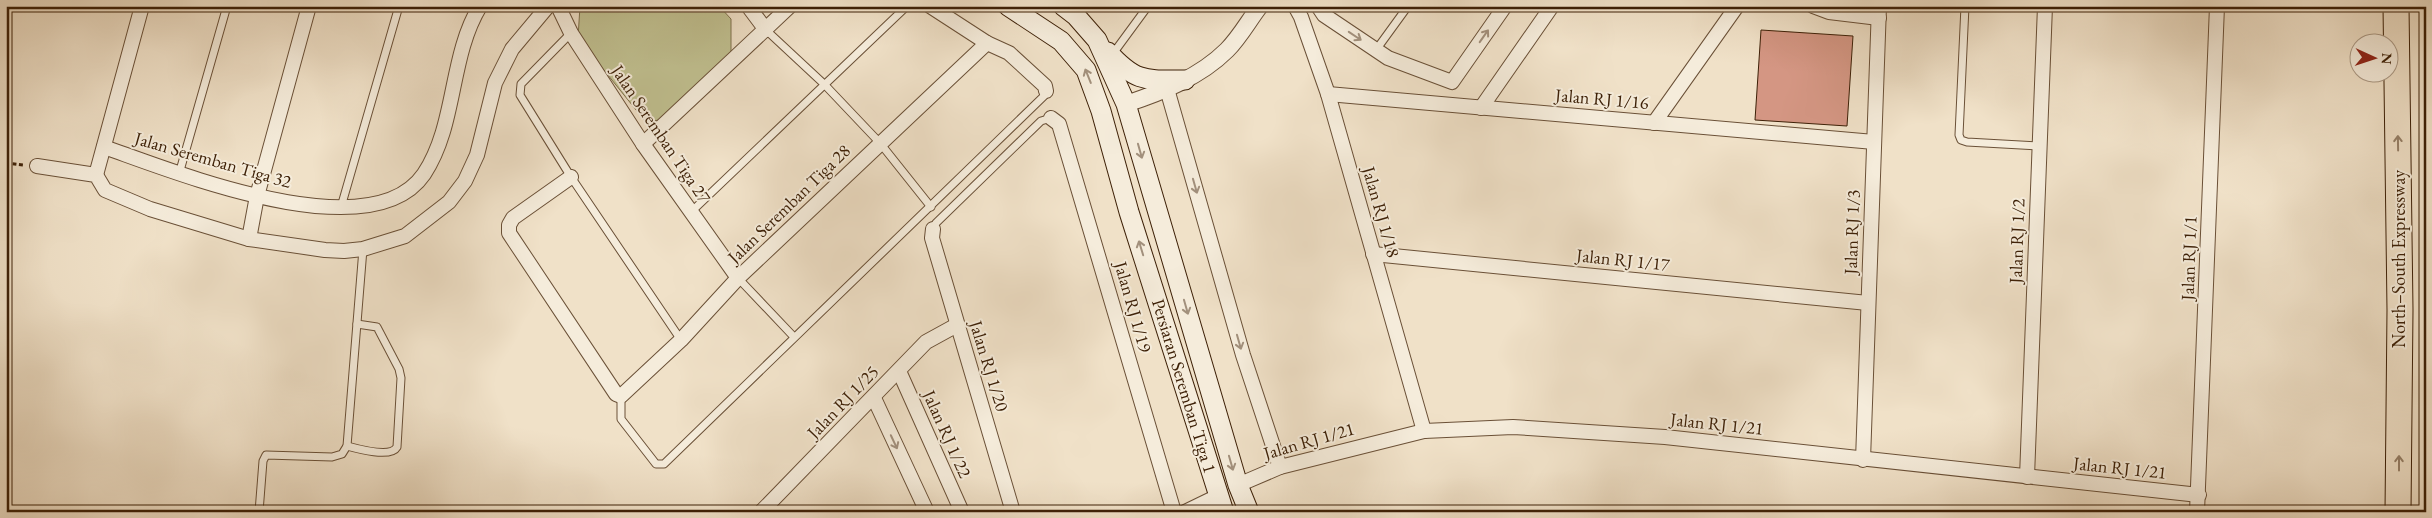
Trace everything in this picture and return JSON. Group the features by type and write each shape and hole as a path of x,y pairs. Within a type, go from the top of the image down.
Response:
{"highway":[{"name":"North–South Expressway","path":"2396,6 2400,310 2398,512"}],"main road":[{"name":"Persiaran Seremban Tiga 1","path":"1008,6 1062,41 1086,70 1101,111 1132,221 1221,504"},
{"name":"Persiaran Seremban Tiga 1","path":"1063,6 1076,16 1097,40 1126,104 1238,485 1249,512"},
{"path":"1097,40 1126,71 1146,80 1185,80"},
{"path":"1101,111 1126,104"},
{"path":"1221,504 1238,485"}],"street":[{"path":"142,6 96,175 105,190 150,209 249,239 325,250 363,249 405,236 449,202 465,181 477,155 495,83 512,50 548,6"},
{"path":"249,239 256,196 309,6"},
{"name":"Jalan Seremban Tiga 32","path":"104,147 179,174 256,196 341,208 370,206 408,189 423,174 444,126 463,40 480,6"},
{"name":"Jalan Seremban Tiga 27","path":"558,6 571,33 643,144 738,278"},
{"path":"748,6 766,30"},
{"path":"643,144 790,6"},
{"path":"930,6 987,43 1008,54 1045,86 1046,91"},
{"path":"1126,104 1167,89 1185,80 1227,50 1260,6"},
{"path":"1318,6 1324,16 1376,50 1411,68 1452,82"},
{"path":"1444,104 1452,82 1505,6"},
{"path":"1481,108 1552,6"},
{"path":"1654,123 1737,6"},
{"path":"1813,6 1829,12 1879,12"},
{"name":"Jalan RJ 1/2","path":"2027,477 2045,6"},
{"name":"Jalan RJ 1/1","path":"2197,512 2217,6"},
{"name":"Jalan RJ 1/18","path":"1298,7 1328,94 1424,431"},
{"name":"Jalan RJ 1/3","path":"1863,460 1879,12"},
{"name":"Jalan Seremban Tiga 28","path":"621,396 681,340 738,278 987,43"},
{"path":"1167,89 1243,355 1280,467"},
{"name":"Jalan RJ 1/16","path":"1328,94 1874,142"},
{"name":"Jalan RJ 1/19","path":"1051,118 1059,124 1174,512"},
{"path":"37,166 96,175"},
{"path":"571,177 513,218 509,225 509,233 616,394 621,396"},
{"name":"Jalan RJ 1/20","path":"933,230 932,238 1013,512"},
{"name":"Jalan RJ 1/17","path":"1373,254 1868,303"},
{"name":"Jalan RJ 1/25","path":"761,512 874,398 926,342 957,325"},
{"name":"Jalan RJ 1/22","path":"899,371 962,512"},
{"path":"874,398 927,512"},
{"name":"Jalan RJ 1/21","path":"1238,485 1280,467 1424,431 1513,427 1665,437 2198,495"},
{"path":"1185,512 1221,504"}],"lane":[{"path":"179,174 228,6"},
{"path":"341,208 399,6"},
{"path":"690,212 907,6"},
{"path":"1112,56 1148,6"},
{"path":"1376,50 1408,6"},
{"path":"1965,6 1959,135 1962,140 1967,142 2039,146"},
{"path":"766,30 824,84 880,143 931,207"},
{"path":"571,33 521,84 520,89 523,101 571,177 681,340"},
{"path":"621,396 621,418 656,464 660,466 664,464 931,207 1044,96 1046,91"},
{"path":"933,230 936,223 1041,121 1051,118"},
{"path":"259,512 263,461 266,455 332,457 342,454 347,446 363,249"},
{"path":"738,278 794,337"},
{"path":"347,446 369,451 391,452 397,448 401,387 399,369 380,330 373,325 357,324"}],"green space":[{"path":"580,6 719,6 731,19 731,54 664,120 645,121 578,38"}],"building":[{"path":"1761,30 1853,36 1847,126 1755,120"}]}
